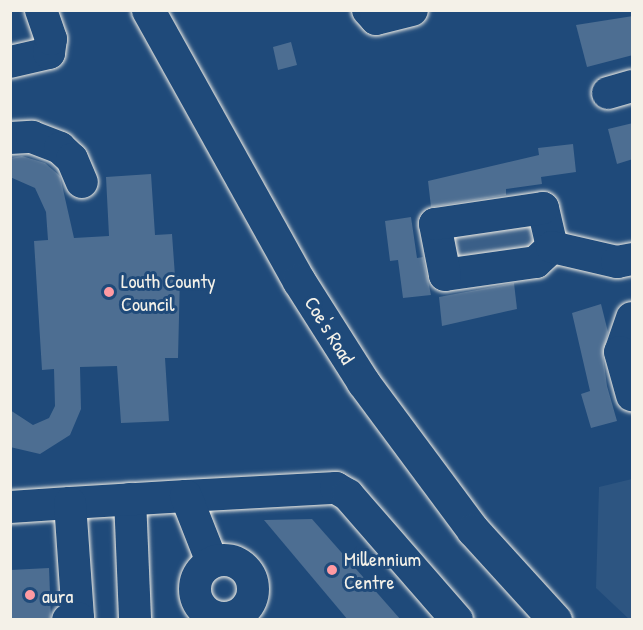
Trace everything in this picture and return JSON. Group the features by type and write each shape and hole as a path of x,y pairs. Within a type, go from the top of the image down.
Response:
{"main road":[{"name":"Coe's Road","path":"148,10 293,271 363,382 473,530 555,620"}],"street":[{"path":"10,62 49,53 51,39 41,10"},
{"path":"368,10 376,19 412,10"},
{"path":"10,138 42,140 60,148 72,159 82,183"},
{"path":"552,247 618,262 633,259"},
{"path":"633,318 620,352 633,395"},
{"path":"10,507 336,488 348,495 457,620"},
{"path":"186,496 212,562"},
{"path":"130,499 135,620"},
{"path":"68,620 78,618 70,503"}],"shaded area":[{"path":"528,224 536,250 460,264 450,249 451,236"},
{"path":"632,479 632,619 630,620 596,588 599,487"}],"building":[{"path":"633,16 633,55 587,67 576,25"},
{"path":"291,42 297,65 278,70 273,47"},
{"path":"633,123 633,159 617,164 608,129"},
{"path":"573,144 576,172 541,177 542,184 506,189 506,195 431,207 428,181 539,155 538,148"},
{"name":"Louth County Council","path":"22,156 45,163 60,176 74,238 109,236 106,177 151,174 155,235 172,234 175,276 180,276 178,358 165,358 169,421 121,423 117,366 80,367 81,409 70,435 40,454 10,447 10,410 33,425 49,418 55,406 54,369 42,370 34,241 48,240 46,212 35,188 10,177 10,158"},
{"path":"411,217 417,258 423,257 431,295 403,298 398,260 390,261 385,221"},
{"path":"514,283 517,309 442,326 439,297"},
{"path":"601,304 608,332 603,356 607,386 617,421 591,428 581,394 590,391 572,313"},
{"name":"Millennium Centre","path":"312,519 401,620 348,620 264,520"},
{"name":"aura","path":"49,568 51,620 10,620 10,570"}],"place":[{"name":"Louth County Council","path":"109,292"},
{"name":"Millennium Centre","path":"332,570"},
{"name":"aura","path":"30,595"}]}
